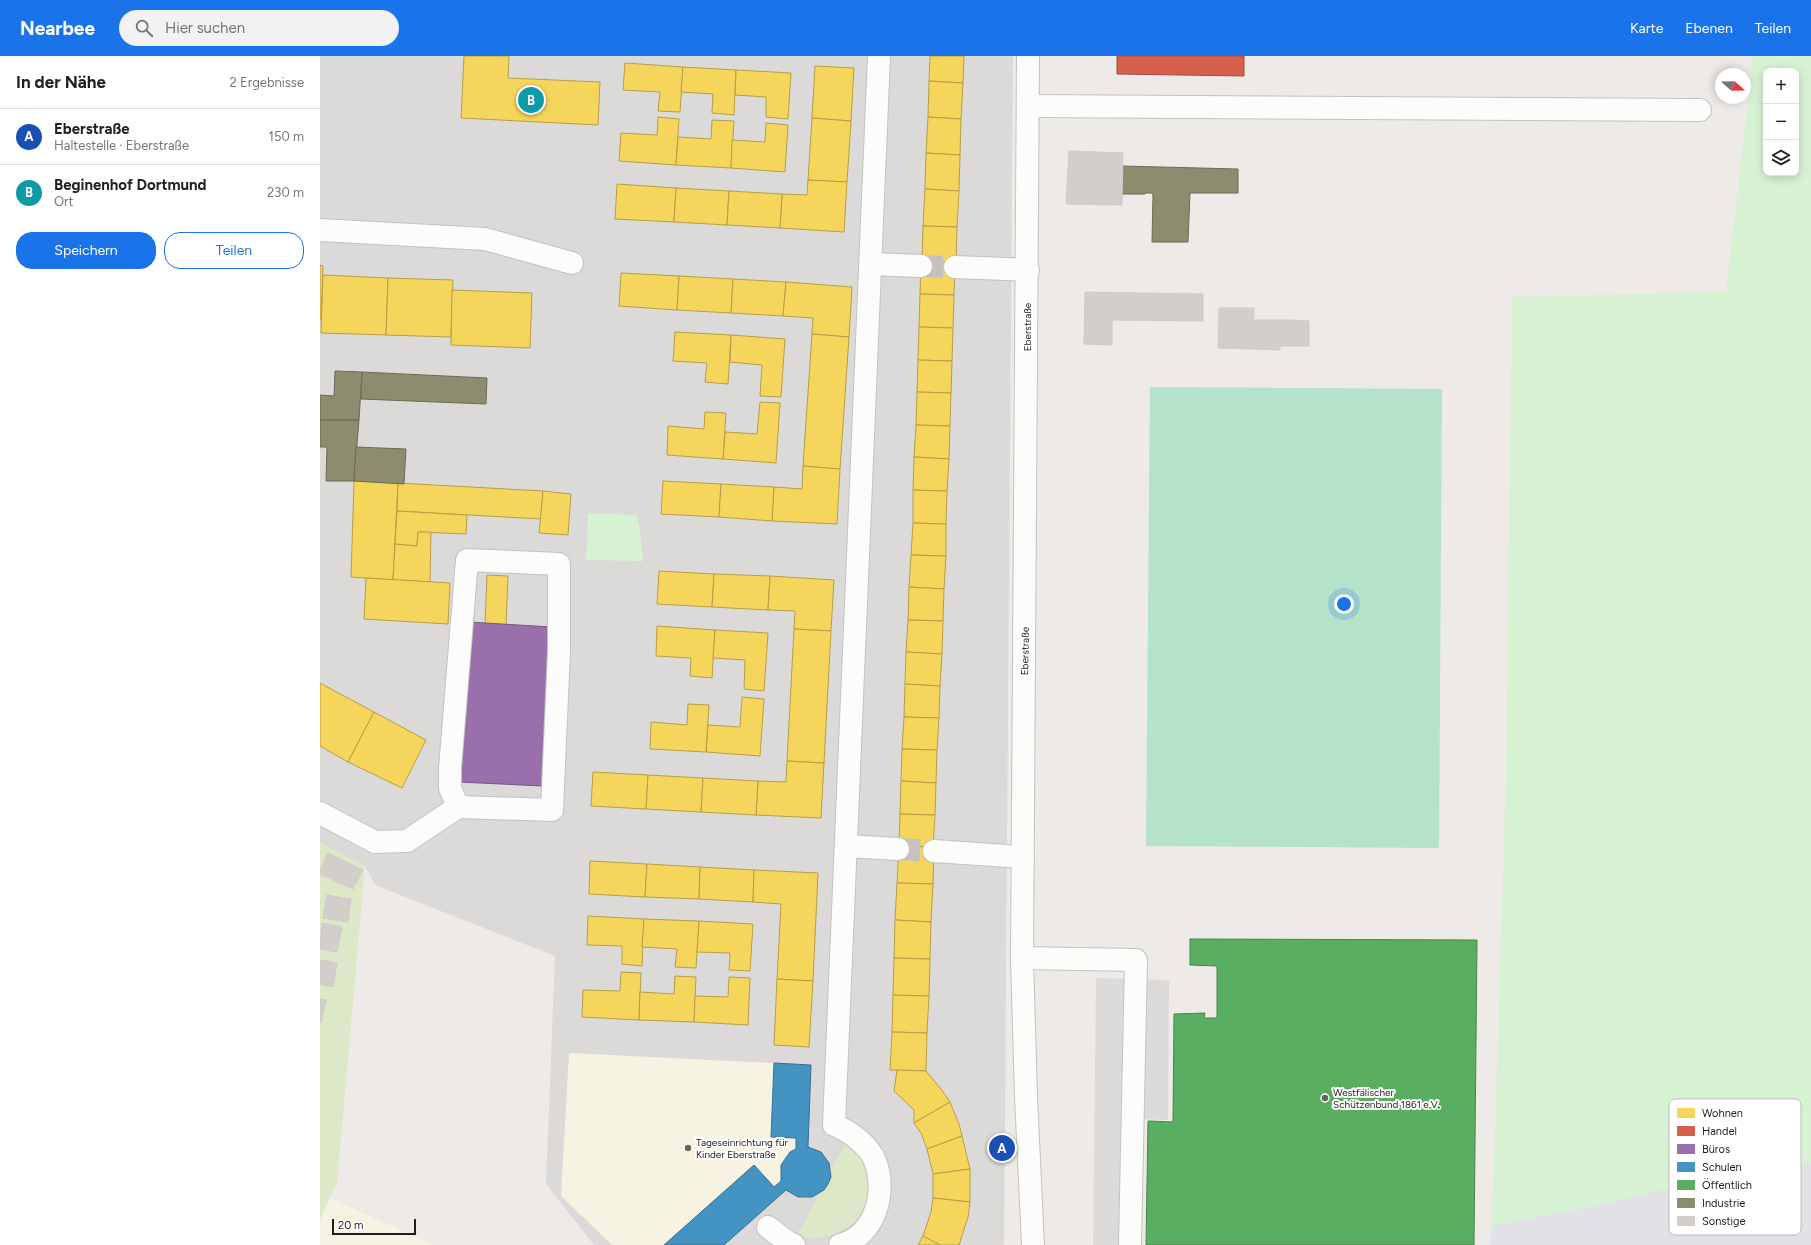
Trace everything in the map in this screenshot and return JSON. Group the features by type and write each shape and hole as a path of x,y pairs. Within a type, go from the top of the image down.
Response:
{"street":[{"path":"840,1245 845,1244 861,1233 871,1221 878,1208 881,1189 875,1160 856,1136 834,1125 879,56"},
{"name":"Eberstraße","path":"1028,56 1028,270 1022,958 1026,1097 1033,1245"},
{"path":"1028,106 1700,110"},
{"path":"320,230 484,239 572,263"},
{"path":"871,264 921,266"},
{"path":"955,267 1028,270"},
{"path":"320,813 375,842 407,841 458,807 552,810 559,651 559,564 467,560 450,768 450,788 458,807"},
{"path":"846,846 898,849"},
{"path":"934,851 1023,857"},
{"path":"1022,958 1136,960 1130,1245"},
{"path":"768,1227 789,1243 794,1245"}],"shaded area":[{"path":"320,56 1013,56 1004,1245 594,1245 546,1184 555,956 375,885 365,866 320,843"},
{"path":"445,135 602,145 598,219 563,217 539,221 440,215"},
{"path":"1096,978 1169,980 1168,1120 1133,1119 1130,1245 1093,1245"},
{"name":"Tageseinrichtung für Kinder Eberstraße","path":"569,1053 811,1065 808,1147 821,1152 829,1163 831,1177 828,1184 824,1190 812,1197 798,1197 786,1190 724,1245 612,1245 561,1196"},
{"path":"1811,1164 1811,1245 1490,1245 1492,1226 1613,1202 1669,1188 1669,1235 1801,1235 1801,1165"},
{"path":"330,1198 433,1245 320,1245 320,1219"}],"green space":[{"path":"1753,56 1811,56 1811,1164 1801,1165 1801,1099 1669,1099 1669,1188 1613,1202 1492,1226 1506,780 1512,297 1726,292 1748,104 1751,104 1751,73"},
{"path":"1150,387 1442,389 1439,848 1146,846"},
{"path":"588,513 636,515 640,529 643,561 586,560"},
{"path":"320,843 365,866 337,1183 320,1219"},
{"path":"847,1141 861,1156 866,1165 869,1181 868,1196 863,1210 854,1221 843,1230 814,1238 797,1237 819,1194 828,1184 831,1170"}],"building: Wohnen":[{"path":"464,56 509,56 508,78 600,82 598,125 461,118"},
{"path":"930,56 964,56 963,83 929,81"},
{"path":"625,63 683,67 680,112 658,111 660,92 623,90"},
{"path":"815,66 854,68 851,121 812,118"},
{"path":"683,67 736,70 734,115 712,113 713,94 681,92"},
{"path":"736,70 791,73 788,119 766,117 766,97 735,95"},
{"path":"929,81 963,83 961,119 928,117"},
{"path":"658,117 679,119 676,165 619,161 621,133 657,135"},
{"path":"928,117 961,119 960,155 926,153"},
{"path":"812,118 851,121 847,182 808,180"},
{"path":"712,120 734,121 731,168 676,165 678,137 711,139"},
{"path":"766,123 788,125 785,172 731,168 732,140 765,142"},
{"path":"926,153 960,155 959,191 925,189"},
{"path":"808,180 847,182 844,232 780,228 782,194 807,195"},
{"path":"617,184 676,188 674,222 615,219"},
{"path":"676,188 729,191 727,225 674,222"},
{"path":"925,189 959,191 957,227 923,226"},
{"path":"729,191 782,194 780,228 727,225"},
{"path":"923,226 957,227 956,263 922,262"},
{"path":"921,262 955,263 954,295 920,294"},
{"path":"320,265 323,266 321,320 320,320"},
{"path":"621,273 679,276 677,310 619,306"},
{"path":"323,275 388,278 386,335 321,333"},
{"path":"679,276 733,279 731,313 677,310"},
{"path":"388,278 453,280 451,337 386,335"},
{"path":"733,279 786,282 783,316 731,313"},
{"path":"786,282 852,287 849,337 812,334 813,318 783,316"},
{"path":"452,290 532,293 530,348 451,345"},
{"path":"920,294 954,295 953,328 919,327"},
{"path":"919,327 953,328 952,361 918,360"},
{"path":"675,332 731,335 728,384 705,382 707,363 673,361"},
{"path":"812,334 849,337 840,469 803,466"},
{"path":"731,335 785,339 781,397 760,396 762,365 730,362"},
{"path":"918,360 952,361 951,393 917,392"},
{"path":"917,392 951,393 950,426 916,425"},
{"path":"760,402 780,403 776,463 723,459 725,432 757,434"},
{"path":"705,412 726,413 723,459 667,455 668,426 704,429"},
{"path":"916,425 950,426 949,459 914,457"},
{"path":"914,457 949,459 947,491 913,490"},
{"path":"803,466 840,469 837,524 772,521 774,487 802,489"},
{"path":"354,481 398,483 393,580 351,577"},
{"path":"663,481 721,484 719,517 661,514"},
{"path":"398,483 543,491 541,519 397,511"},
{"path":"721,484 774,487 772,521 719,517"},
{"path":"913,490 947,491 946,524 913,523"},
{"path":"543,491 571,494 568,535 539,533"},
{"path":"397,511 467,515 466,534 418,532 417,546 395,544"},
{"path":"913,523 946,524 946,556 911,555"},
{"path":"418,532 431,532 430,582 393,580 395,544 417,546"},
{"path":"911,555 946,556 944,589 909,587"},
{"path":"659,571 714,574 712,607 657,604"},
{"path":"714,574 770,576 768,610 712,607"},
{"path":"487,575 508,576 506,625 485,624"},
{"path":"770,576 834,580 831,631 794,629 795,611 768,610"},
{"path":"366,578 450,583 448,624 364,619"},
{"path":"909,587 944,589 943,621 908,620"},
{"path":"908,620 943,621 942,654 906,652"},
{"path":"657,626 715,630 712,678 690,676 691,658 656,656"},
{"path":"794,629 831,631 824,763 787,761"},
{"path":"715,630 768,633 764,691 744,689 745,660 713,658"},
{"path":"906,652 942,654 940,686 905,684"},
{"path":"320,683 374,712 348,762 320,746"},
{"path":"905,684 940,686 939,718 904,717"},
{"path":"742,697 764,699 760,756 706,752 708,725 740,727"},
{"path":"688,704 709,705 706,752 650,749 651,722 687,725"},
{"path":"374,712 426,740 402,788 348,762"},
{"path":"904,717 939,718 937,750 902,749"},
{"path":"902,749 937,750 936,783 901,781"},
{"path":"787,761 824,763 821,818 756,815 758,781 786,782"},
{"path":"593,772 648,775 646,809 591,806"},
{"path":"648,775 703,778 701,812 646,809"},
{"path":"703,778 758,781 756,815 701,812"},
{"path":"901,781 936,783 935,815 900,814"},
{"path":"900,814 935,815 933,847 899,846"},
{"path":"899,846 934,847 933,884 897,883"},
{"path":"590,861 647,864 645,897 589,894"},
{"path":"647,864 700,867 699,899 645,897"},
{"path":"700,867 754,870 753,902 699,899"},
{"path":"754,870 818,873 813,981 777,979 781,904 753,902"},
{"path":"897,883 933,884 931,922 895,920"},
{"path":"588,916 644,919 642,966 622,964 622,946 587,945"},
{"path":"644,919 699,921 696,968 675,967 677,949 642,947"},
{"path":"895,920 931,922 930,959 894,958"},
{"path":"699,921 753,924 750,971 729,970 730,953 697,952"},
{"path":"894,958 930,959 929,996 893,995"},
{"path":"621,972 641,973 639,1020 582,1017 583,990 620,991"},
{"path":"675,976 696,977 694,1022 639,1020 640,992 674,994"},
{"path":"729,977 750,978 748,1025 694,1022 695,996 728,997"},
{"path":"777,979 813,981 809,1047 774,1045"},
{"path":"893,995 929,996 927,1033 892,1032"},
{"path":"892,1032 927,1033 926,1071 890,1070"},
{"path":"897,1070 926,1071 950,1102 914,1123 914,1110 894,1091"},
{"path":"950,1102 962,1136 927,1149 921,1133 914,1123"},
{"path":"962,1136 970,1169 933,1174 927,1149"},
{"path":"970,1169 970,1202 933,1198 933,1174"},
{"path":"933,1198 970,1202 968,1217 959,1245 940,1245 923,1236 931,1212"},
{"path":"923,1236 940,1245 918,1245"}],"building: Handel":[{"path":"1117,56 1244,56 1244,76 1117,74"}],"building: Büros":[{"path":"468,622 552,627 543,786 459,782"}],"building: Schulen":[{"path":"774,1063 811,1065 808,1147 821,1152 829,1163 831,1177 828,1184 824,1190 812,1197 798,1197 786,1190 724,1245 664,1245 754,1165 774,1187 781,1181 781,1165 790,1152 796,1149 796,1138 771,1137"}],"building: Öffentlich":[{"name":"Westfälischer Schützenbund 1861 e.V.","path":"1190,939 1477,940 1474,1245 1146,1245 1148,1121 1173,1122 1174,1014 1205,1013 1204,1018 1217,1018 1217,966 1190,965"}],"building: Industrie":[{"path":"1122,166 1238,169 1238,193 1190,193 1188,242 1152,242 1153,195 1152,193 1122,194"},
{"path":"335,371 362,372 359,420 320,420 320,395 334,396"},
{"path":"362,372 487,378 486,404 361,399"},
{"path":"320,420 359,420 354,481 326,481 327,447 320,447"},
{"path":"356,447 406,449 404,484 354,481"}],"building: Sonstige":[{"path":"1069,151 1123,153 1122,205 1066,204"},
{"path":"1085,292 1203,294 1203,321 1112,320 1112,345 1084,344"},
{"path":"1219,308 1254,308 1253,349 1218,348"},
{"path":"1254,320 1280,320 1280,350 1253,349"},
{"path":"1280,320 1291,320 1290,346 1280,346"},
{"path":"1291,320 1309,321 1309,346 1290,346"},
{"path":"328,853 363,870 353,889 320,874 320,870"},
{"path":"327,895 351,899 348,922 323,918"},
{"path":"322,923 342,927 337,952 320,949"},
{"path":"320,960 337,963 333,987 320,984"},
{"path":"320,999 326,1000 321,1022 320,1022"}],"tunnel":[{"path":"921,266 955,267"},
{"path":"898,849 934,851"}],"place":[{"name":"Beginenhof Dortmund","path":"531,100"},
{"name":"Westfälischer Schützenbund 1861 e.V.","path":"1325,1098"},
{"name":"Tageseinrichtung für Kinder Eberstraße","path":"688,1148"},
{"name":"Eberstraße","path":"1002,1148"}]}
